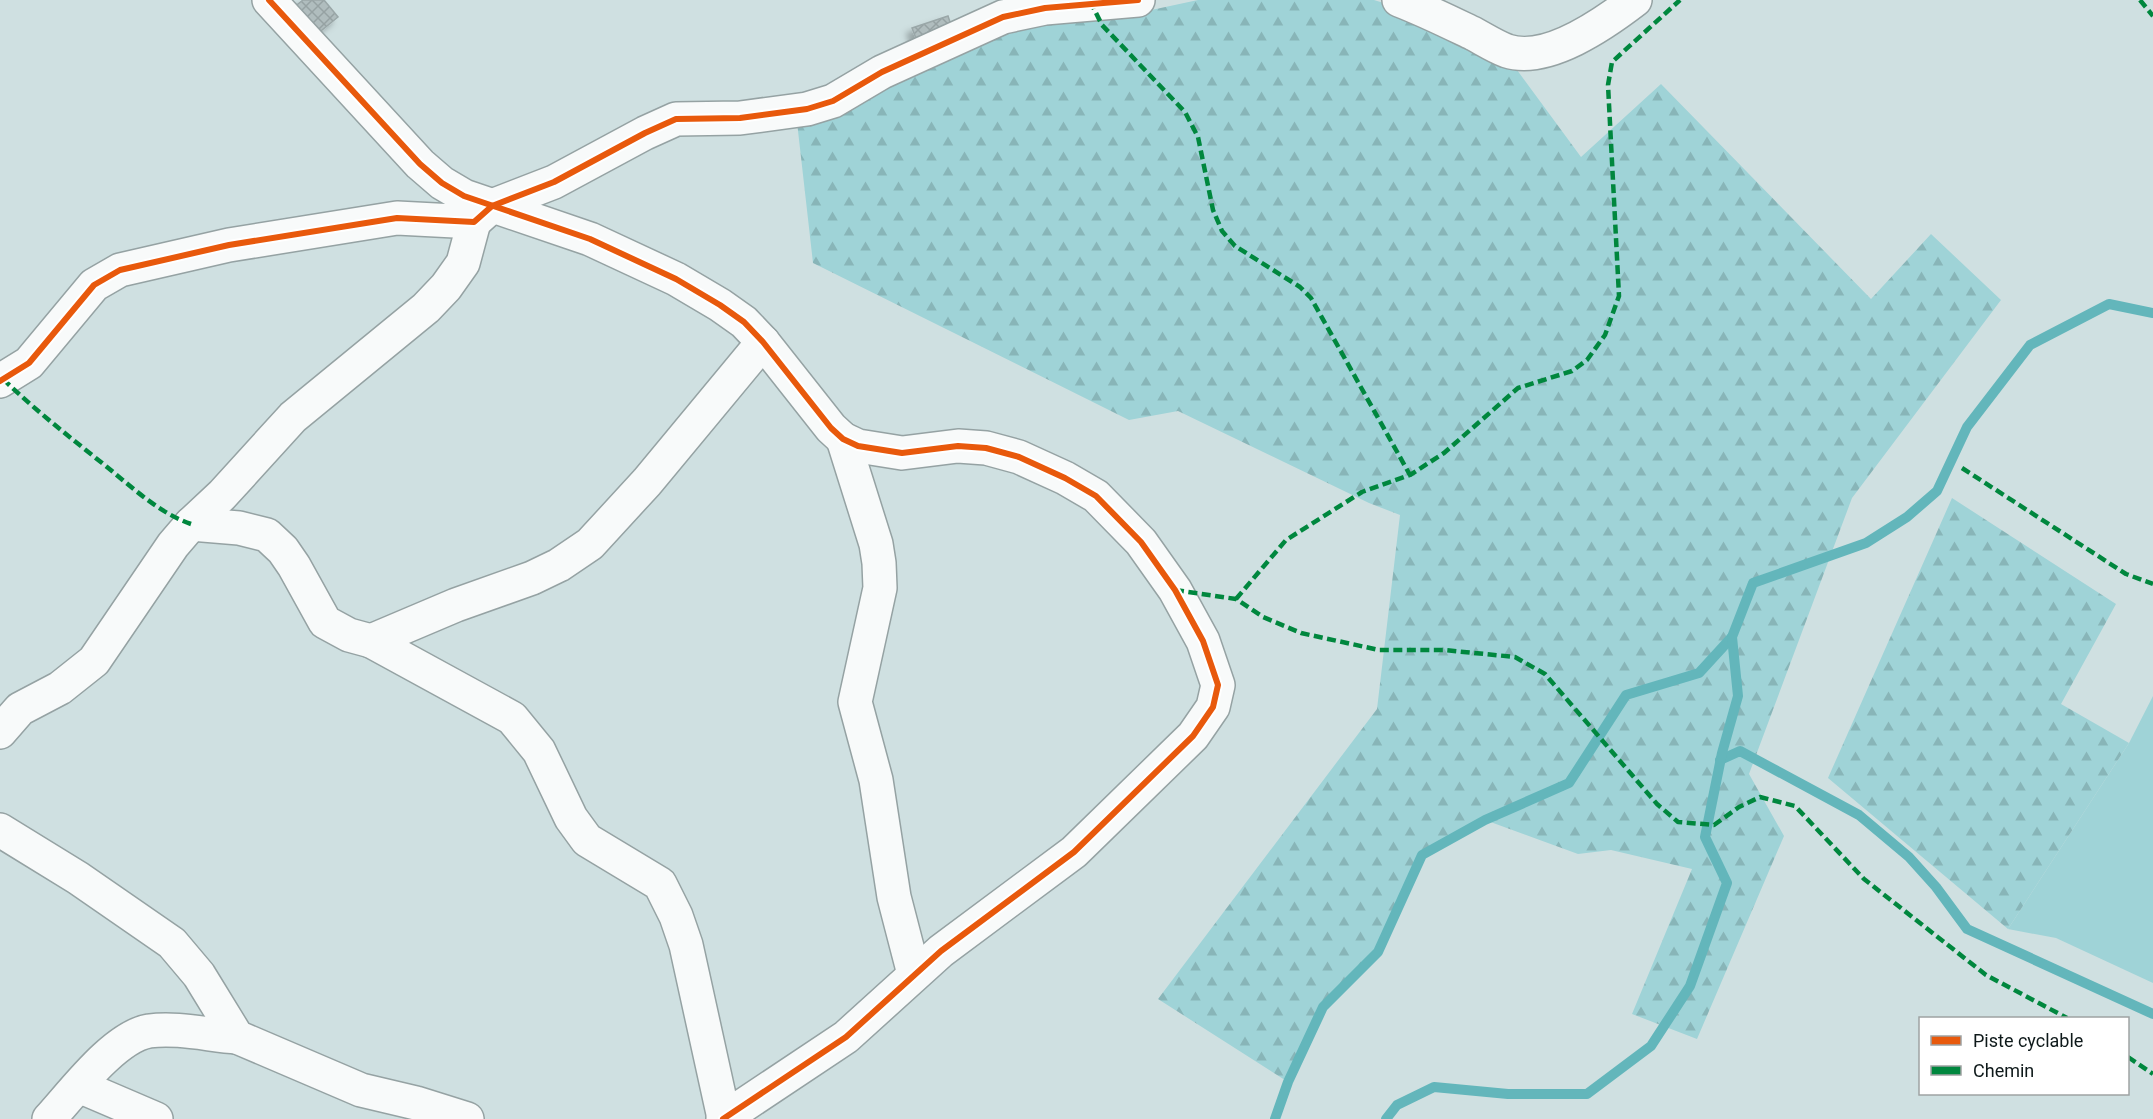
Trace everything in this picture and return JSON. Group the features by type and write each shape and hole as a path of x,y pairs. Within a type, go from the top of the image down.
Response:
{"street":[{"path":"269,0 420,164 442,183 464,196 483,214"},
{"path":"0,732 20,709 60,688 94,661 173,545 191,524 222,495 293,417 426,308 446,287 466,257 483,214 554,182 645,132 676,119 740,118 807,109 833,101 882,72 1003,17 1056,6 1138,0"},
{"path":"1399,0 1423,9 1508,51 1529,53 1548,49 1593,30 1635,0"},
{"path":"0,381 28,363 94,285 120,270 229,245 386,219 483,214 590,239 684,283 744,322 787,368 809,402 843,439 858,446 882,452 902,453 958,446 986,448 1019,457 1065,478 1095,496 1141,542 1180,598 1203,641 1218,685 1213,707 1192,736 1074,852 940,951 846,1037 724,1119 686,945 676,916 660,884 587,840 571,818 539,751 512,718 371,642 349,635 325,622 294,566 283,550 267,535 239,528 191,524"},
{"path":"371,642 456,605 532,578 559,565 590,544 647,482 763,342"},
{"path":"843,439 876,544 879,563 880,588 855,702 876,780 894,897 914,974"},
{"path":"0,830 78,878 172,943 199,975 237,1037"},
{"path":"49,1119 79,1086 129,1039 147,1032 237,1037 361,1090 416,1103 467,1119"},
{"path":"79,1086 156,1119"}],"green space":[{"path":"1198,0 1374,0 1425,16 1506,55 1581,157 1661,84 1871,299 1931,234 2001,300 1852,498 1749,774 1784,836 1697,1039 1632,1014 1692,869 1611,850 1578,854 1485,820 1422,855 1378,952 1323,1007 1288,1082 1158,999 1377,709 1400,515 1369,503 1178,411 1129,420 813,263 797,122 960,48 1064,13 1142,12"},
{"path":"1952,498 2116,604 2061,704 2129,743 2008,929 1828,778"},
{"path":"2153,696 2153,983 2056,938 2008,929 2129,743"}],"building":[{"path":"303,0 324,0 338,17 311,39 288,12"},
{"path":"948,16 954,34 919,46 912,28"}],"waterway":[{"path":"1386,1119 1397,1105 1434,1087 1508,1094 1587,1094 1651,1046 1690,986 1727,883 1705,837 1722,753 1738,696 1732,637 1753,583 1866,543 1907,517 1937,491 1967,427 2030,345 2109,304 2153,313"},
{"path":"1275,1119 1288,1082 1323,1007 1378,952 1422,855 1485,820 1569,783 1626,695 1699,673 1732,637"},
{"path":"1720,760 1740,751 1859,815 1909,857 1936,887 1967,929 2153,1014"}],"marked path":[{"path":"1236,599 1286,540 1362,492 1410,475 1444,453 1518,388 1572,371 1587,360 1605,335 1619,296 1608,85 1612,62 1680,0"},
{"path":"2140,0 2153,16"},
{"path":"1090,1 1102,25 1185,112 1198,137 1213,210 1222,231 1235,246 1300,287 1311,298 1410,475"},
{"path":"3,379 54,424 147,499 191,524"},
{"path":"1962,468 2126,574 2153,584"},
{"path":"1175,590 1236,599 1263,617 1301,633 1379,650 1444,650 1515,657 1545,674 1657,804 1678,822 1714,825 1739,807 1760,797 1795,806 1864,879 1986,975 2065,1017"},
{"path":"2129,1058 2153,1074"}],"cycle path":[{"path":"269,0 420,164 442,183 464,196 590,239 676,279 720,305 744,322 763,342 831,428 843,439 858,446 902,453 958,446 986,448 1019,457 1065,478 1096,496 1141,542 1175,590 1203,641 1218,685 1213,707 1193,736 1074,852 941,951 846,1037 723,1119"},
{"path":"0,381 29,363 94,285 120,270 229,245 397,218 474,222 492,206 554,182 676,119 740,118 807,109 833,101 882,72 1003,17 1045,8 1138,0"}]}
